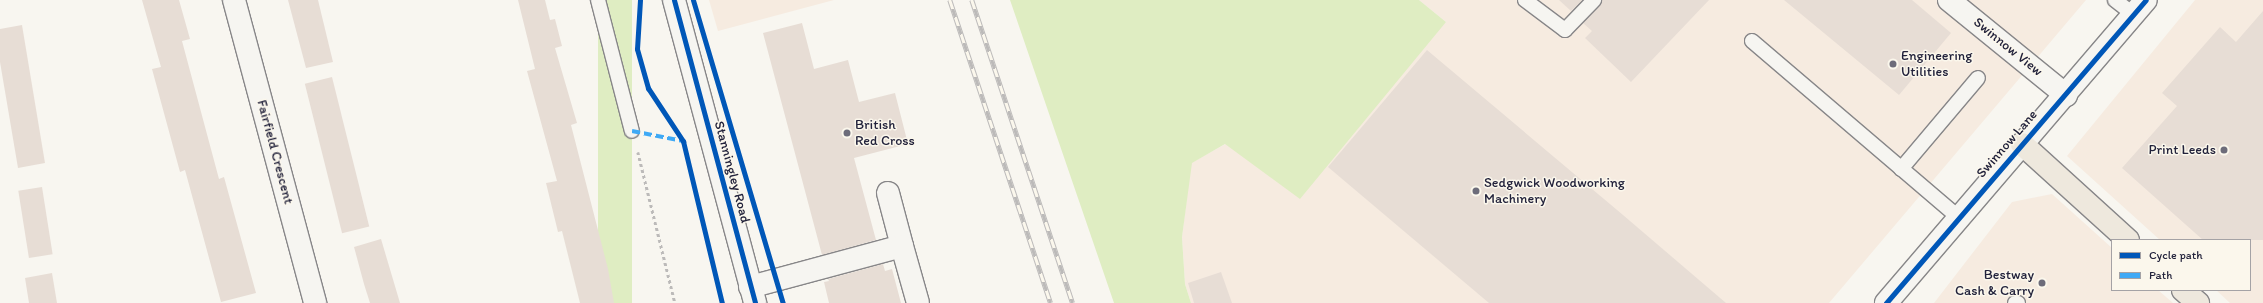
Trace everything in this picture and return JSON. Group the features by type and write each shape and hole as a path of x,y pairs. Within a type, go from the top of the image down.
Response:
{"highway":[{"path":"2022,144 2127,239"},
{"path":"2184,291 2198,303"}],"street":[{"name":"Fairfield Crescent","path":"234,0 315,303"},
{"name":"Stanningley Road","path":"674,0 753,295"},
{"name":"Swinnow View","path":"1950,0 2066,95"},
{"name":"Swinnow Lane","path":"1886,303 2140,8"},
{"path":"888,193 918,303"},
{"path":"753,295 902,246"}],"lane":[{"path":"598,0 632,131"},
{"path":"1525,0 1566,30 1594,0"},
{"path":"2115,0 2140,8"},
{"path":"1752,41 1959,218"},
{"path":"1901,169 1978,78"}],"path":[{"path":"632,131 675,303"}],"shaded area":[{"path":"709,0 834,0 718,31"},
{"path":"1419,0 2086,0 1829,303 1191,303 1185,284 1182,237 1191,163 1446,22"},
{"path":"2195,0 2263,0 2263,303 2230,303 2217,291 2251,291 2251,239 2159,239 2067,156"},
{"path":"2052,194 2111,247 2111,291 2159,291 2173,303 1934,303 2012,202"}],"green space":[{"path":"598,0 632,0 632,303 598,303"},
{"path":"1010,0 1419,0 1446,22 1300,199 1225,144 1192,163 1182,237 1185,284 1191,303 1114,303"}],"building":[{"path":"142,0 179,0 190,39 182,41 219,179 224,177 256,293 221,302 185,170 180,172 152,69 161,67"},
{"path":"288,0 318,0 333,62 306,68"},
{"path":"518,0 545,0 550,20 555,19 562,46 555,48 577,123 571,125 608,269 614,303 580,303 562,231 558,232 546,183 557,181 527,71 535,69"},
{"path":"1559,0 1582,0 1571,11"},
{"path":"1602,0 1709,0 1631,82 1585,38 1592,31 1583,23 1600,6"},
{"name":"Engineering Utilities","path":"1784,0 1912,0 1951,33 1899,95"},
{"name":"Print Leeds","path":"2263,11 2263,240 2202,239 2122,168 2177,106 2162,93 2220,27 2236,42"},
{"path":"802,23 814,69 848,60 859,102 895,93 908,144 854,158 876,240 822,255 763,33"},
{"path":"22,25 45,163 18,168 0,62 0,29"},
{"name":"Sedgwick Woodworking Machinery","path":"1427,50 1726,303 1489,303 1328,167"},
{"path":"332,77 369,226 342,233 305,84"},
{"path":"42,187 53,254 29,258 18,191"},
{"path":"381,239 400,303 370,303 364,284 354,247"},
{"path":"883,264 885,271 892,269 901,303 829,303 824,282 829,281 828,279"},
{"path":"1221,272 1232,303 1194,303 1188,283"},
{"path":"52,273 57,303 29,303 25,278"}],"railway":[{"path":"950,0 1051,303"},
{"path":"972,0 1073,303"}],"marked path":[{"path":"632,131 683,141"}],"cycle path":[{"path":"640,0 637,49 648,88 683,141 722,303"},
{"path":"674,0 755,303"},
{"path":"693,0 783,303"},
{"path":"1886,303 2146,0"}],"place":[{"name":"Engineering Utilities","path":"1893,64"},
{"name":"British Red Cross","path":"847,133"},
{"name":"Print Leeds","path":"2224,150"},
{"name":"Sedgwick Woodworking Machinery","path":"1476,191"},
{"name":"Bestway Cash & Carry","path":"2042,283"}]}
